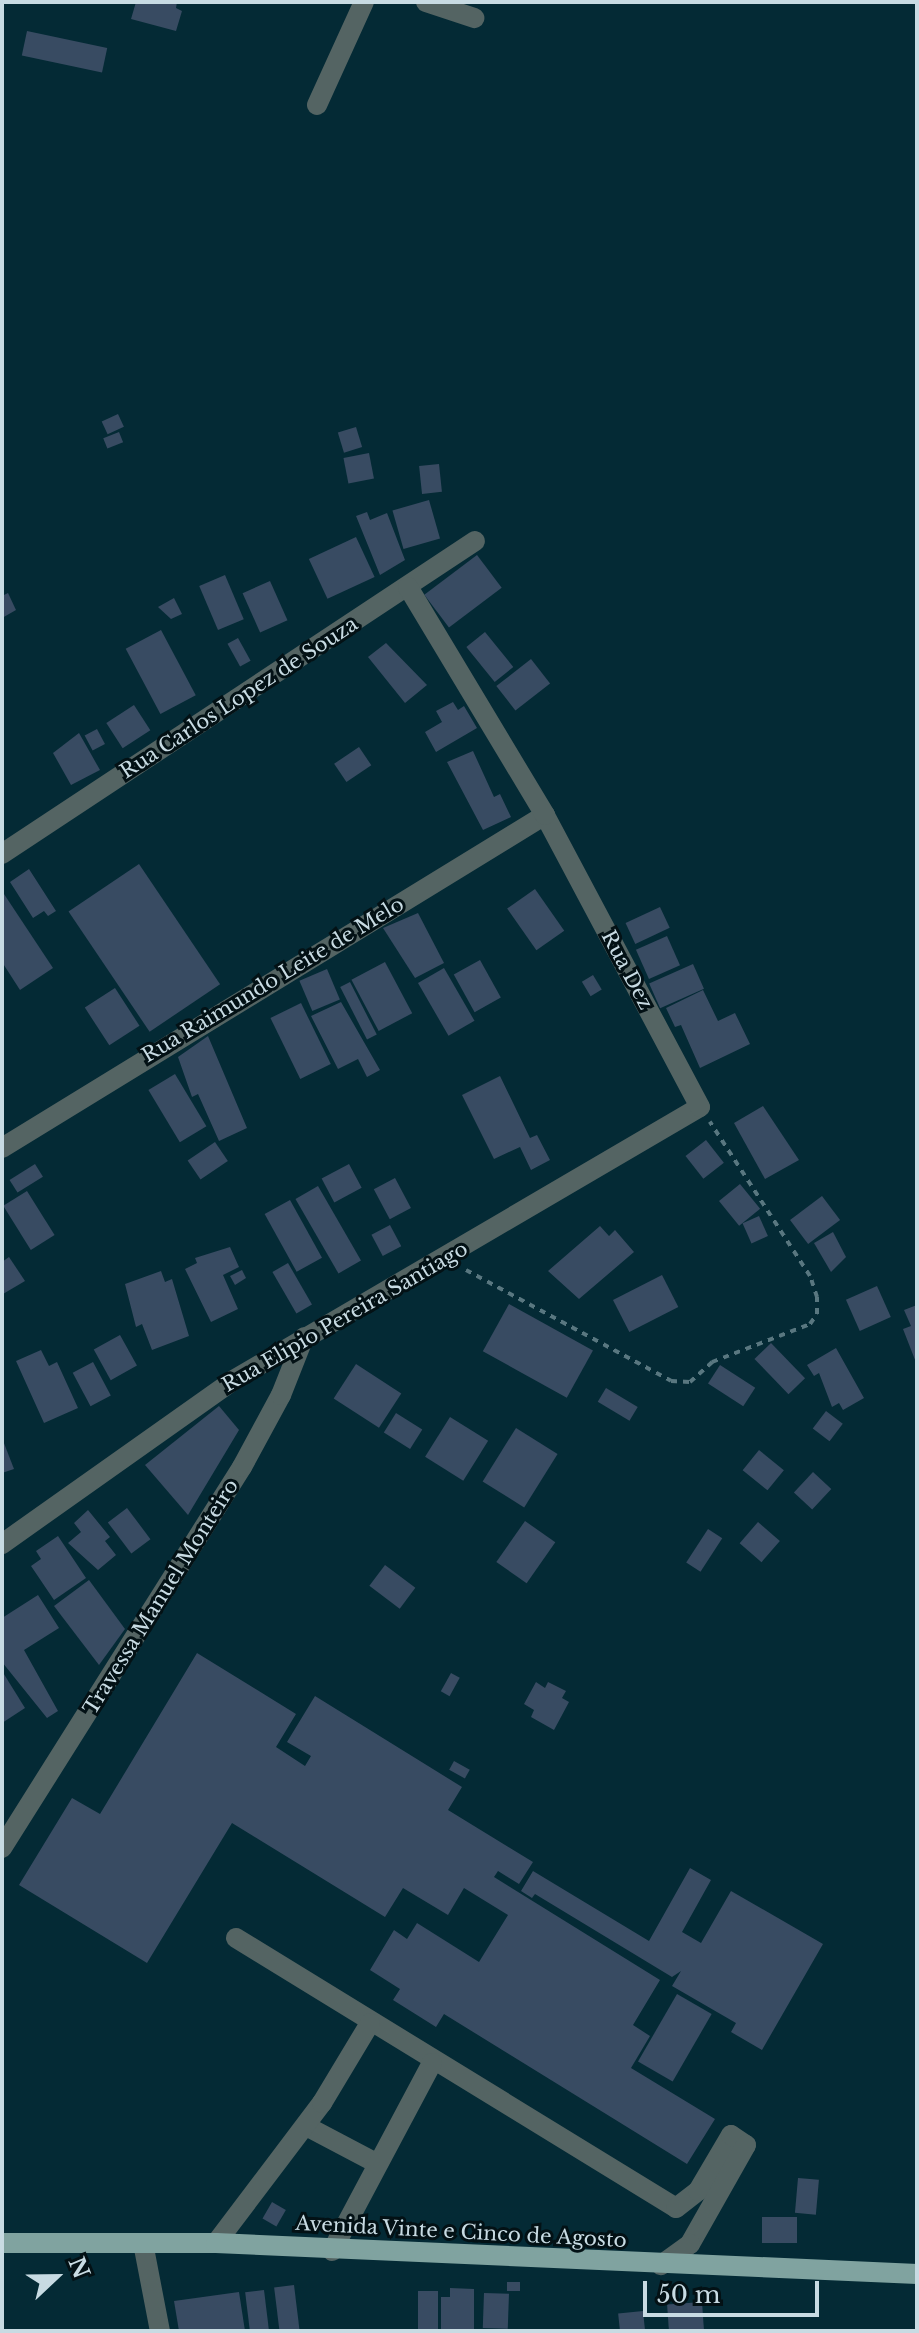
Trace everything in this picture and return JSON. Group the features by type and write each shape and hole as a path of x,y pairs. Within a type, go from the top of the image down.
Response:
{"main road":[{"name":"Avenida Vinte e Cinco de Agosto","path":"2,2243 216,2243 332,2251 917,2274"}],"street":[{"path":"317,105 364,2"},
{"path":"426,2 474,18"},
{"name":"Rua Carlos Lopez de Souza","path":"2,854 475,541"},
{"name":"Rua Dez","path":"408,587 545,815 700,1107"},
{"name":"Rua Raimundo Leite de Melo","path":"2,1148 545,815"},
{"name":"Rua Elipio Pereira Santiago","path":"2,1544 232,1381 700,1107"},
{"name":"Travessa Manuel Monteiro","path":"2,1848 242,1467 281,1395 304,1337"},
{"path":"236,1938 432,2063 676,2208 698,2191 731,2135 746,2145 690,2244 661,2265"},
{"path":"216,2243 306,2126 370,2023"},
{"path":"332,2251 432,2063"},
{"path":"306,2126 378,2164"},
{"path":"143,2243 160,2331"}],"path":[{"path":"445,1259 671,1381 690,1382 712,1362 779,1332 810,1324 817,1314 810,1276 700,1107"}],"building":[{"path":"136,2 177,2 176,8 182,11 176,31 131,19"},
{"path":"27,31 107,48 102,73 22,55"},
{"path":"118,414 124,427 108,434 102,422"},
{"path":"356,427 362,447 344,453 338,433"},
{"path":"119,432 123,442 107,449 103,438"},
{"path":"369,453 374,479 348,483 343,458"},
{"path":"439,464 442,492 422,494 419,466"},
{"path":"429,500 440,538 403,549 392,510"},
{"path":"367,512 370,520 387,513 405,560 380,575 356,516"},
{"path":"356,537 375,577 327,599 309,559"},
{"path":"477,555 502,588 449,627 424,595"},
{"path":"225,575 244,619 218,630 199,586"},
{"path":"270,581 287,620 260,632 243,593"},
{"path":"8,593 16,610 2,618 2,596"},
{"path":"174,598 182,614 171,619 158,607"},
{"path":"161,630 196,695 160,714 126,649"},
{"path":"485,632 513,667 495,682 466,647"},
{"path":"238,638 251,661 240,667 228,644"},
{"path":"386,643 427,685 405,703 368,657"},
{"path":"531,659 550,683 515,711 496,686"},
{"path":"453,702 458,710 464,706 477,728 436,752 425,732 442,722 436,711"},
{"path":"134,705 150,730 123,748 106,723"},
{"path":"97,729 105,744 93,751 85,736"},
{"path":"79,733 100,770 71,785 53,753"},
{"path":"359,747 371,765 346,782 334,764"},
{"path":"473,751 494,797 500,794 511,817 483,830 447,762"},
{"path":"139,864 220,984 150,1032 69,912"},
{"path":"29,869 56,911 48,916 44,911 33,918 10,882"},
{"path":"535,889 564,931 536,950 507,909"},
{"path":"2,891 53,968 20,990 2,962"},
{"path":"660,907 670,928 635,944 626,923"},
{"path":"418,913 444,963 415,978 383,928"},
{"path":"667,936 680,965 649,979 636,950"},
{"path":"480,960 501,998 475,1012 454,975"},
{"path":"385,962 412,1013 379,1031 351,980"},
{"path":"693,964 704,989 660,1008 649,984"},
{"path":"444,968 474,1021 449,1036 418,983"},
{"path":"327,969 340,999 312,1011 299,981"},
{"path":"593,975 602,990 591,996 582,982"},
{"path":"350,982 377,1035 367,1040 340,987"},
{"path":"115,988 140,1026 109,1045 85,1008"},
{"path":"703,990 718,1021 735,1013 750,1044 700,1068 681,1025 675,1027 666,1008"},
{"path":"341,1002 380,1070 367,1077 358,1059 338,1069 311,1016"},
{"path":"301,1003 331,1064 300,1079 270,1018"},
{"path":"208,1036 247,1128 219,1141 198,1094 192,1097 178,1057"},
{"path":"175,1074 206,1126 180,1142 148,1090"},
{"path":"500,1076 530,1138 537,1135 550,1160 531,1170 520,1147 494,1159 462,1095"},
{"path":"763,1106 799,1160 765,1179 734,1123"},
{"path":"706,1140 724,1163 703,1179 686,1156"},
{"path":"215,1142 228,1161 201,1180 188,1160"},
{"path":"35,1164 43,1177 18,1193 10,1180"},
{"path":"349,1164 362,1188 334,1202 322,1179"},
{"path":"395,1178 411,1208 390,1219 374,1189"},
{"path":"740,1184 760,1209 739,1226 719,1201"},
{"path":"318,1186 361,1260 338,1273 295,1199"},
{"path":"27,1191 55,1235 31,1250 3,1206"},
{"path":"822,1196 840,1220 808,1244 790,1220"},
{"path":"290,1200 322,1258 297,1272 265,1214"},
{"path":"759,1216 768,1236 752,1243 743,1223"},
{"path":"390,1225 401,1246 383,1256 371,1235"},
{"path":"600,1226 609,1236 615,1230 634,1252 579,1299 548,1271"},
{"path":"833,1232 846,1257 831,1272 814,1243"},
{"path":"230,1247 239,1267 223,1275 238,1309 211,1322 185,1269 197,1263 195,1258"},
{"path":"9,1257 25,1281 3,1294 2,1262"},
{"path":"288,1263 312,1305 296,1314 272,1272"},
{"path":"242,1270 246,1278 235,1285 230,1276"},
{"path":"161,1271 165,1282 172,1279 189,1336 152,1350 142,1324 136,1327 125,1284"},
{"path":"662,1275 678,1307 629,1332 613,1300"},
{"path":"877,1286 891,1317 860,1331 846,1300"},
{"path":"509,1304 593,1351 567,1398 483,1351"},
{"path":"917,1305 917,1365 903,1329 911,1326 904,1310"},
{"path":"120,1335 137,1366 111,1380 94,1350"},
{"path":"771,1343 805,1378 788,1394 754,1359"},
{"path":"836,1348 864,1398 843,1410 839,1403 832,1407 819,1373 814,1376 807,1365"},
{"path":"41,1350 49,1366 57,1362 78,1408 44,1423 16,1361"},
{"path":"93,1362 111,1396 91,1406 73,1373"},
{"path":"356,1364 401,1393 379,1428 334,1398"},
{"path":"720,1365 755,1388 743,1406 708,1383"},
{"path":"606,1388 638,1407 629,1421 598,1402"},
{"path":"219,1406 239,1430 188,1515 145,1465"},
{"path":"826,1411 843,1424 830,1441 813,1429"},
{"path":"396,1413 422,1429 410,1449 384,1433"},
{"path":"450,1417 488,1441 463,1481 425,1457"},
{"path":"516,1428 558,1454 524,1507 483,1481"},
{"path":"2,1438 14,1469 2,1473"},
{"path":"759,1450 784,1470 768,1490 743,1470"},
{"path":"813,1472 831,1489 812,1510 794,1492"},
{"path":"127,1508 150,1539 131,1554 108,1522"},
{"path":"88,1510 110,1537 105,1541 116,1555 98,1570 68,1543 81,1532 74,1523"},
{"path":"525,1521 555,1542 527,1583 496,1562"},
{"path":"758,1522 780,1541 762,1562 740,1543"},
{"path":"708,1529 722,1538 700,1572 686,1563"},
{"path":"58,1536 86,1578 54,1600 31,1566 41,1559 36,1551"},
{"path":"385,1565 415,1588 400,1609 369,1586"},
{"path":"89,1580 125,1629 99,1665 54,1606"},
{"path":"38,1595 59,1628 24,1650 58,1711 47,1718 2,1662 2,1618"},
{"path":"197,1653 296,1714 276,1747 305,1766 311,1756 287,1742 315,1696 462,1787 448,1810 533,1862 519,1884 498,1871 494,1877 660,1980 633,2025 650,2036 631,2068 715,2119 687,2164 444,2014 436,2027 393,2000 400,1989 370,1970 394,1930 407,1939 417,1923 479,1962 508,1915 464,1888 448,1915 403,1888 385,1917 232,1823 147,1963 19,1885 72,1798 100,1814"},
{"path":"2,1671 25,1708 2,1723"},
{"path":"451,1673 460,1678 450,1696 441,1691"},
{"path":"536,1682 545,1688 548,1682 566,1691 562,1698 569,1702 554,1730 531,1717 534,1710 524,1704"},
{"path":"454,1761 470,1770 465,1778 449,1770"},
{"path":"690,1868 711,1880 682,1932 701,1943 731,1891 823,1944 762,2050 731,2032 736,2023 672,1986 681,1971 672,1977 535,1894 532,1898 521,1891 533,1871 649,1941"},
{"path":"677,1994 712,2014 673,2082 638,2062"},
{"path":"798,2178 819,2180 816,2215 795,2213"},
{"path":"272,2202 286,2210 276,2226 262,2218"},
{"path":"762,2217 797,2217 797,2243 762,2243"},
{"path":"507,2282 520,2282 520,2291 507,2291"},
{"path":"294,2285 300,2331 279,2331 274,2287"},
{"path":"450,2288 474,2289 474,2331 441,2331 441,2297 450,2297"},
{"path":"264,2290 269,2331 250,2331 245,2292"},
{"path":"418,2291 438,2291 438,2331 418,2331"},
{"path":"239,2292 245,2331 179,2331 174,2301"},
{"path":"484,2293 509,2294 508,2329 483,2328"},
{"path":"702,2302 704,2331 669,2331 667,2304"},
{"path":"643,2311 645,2331 620,2331 618,2314"}]}
